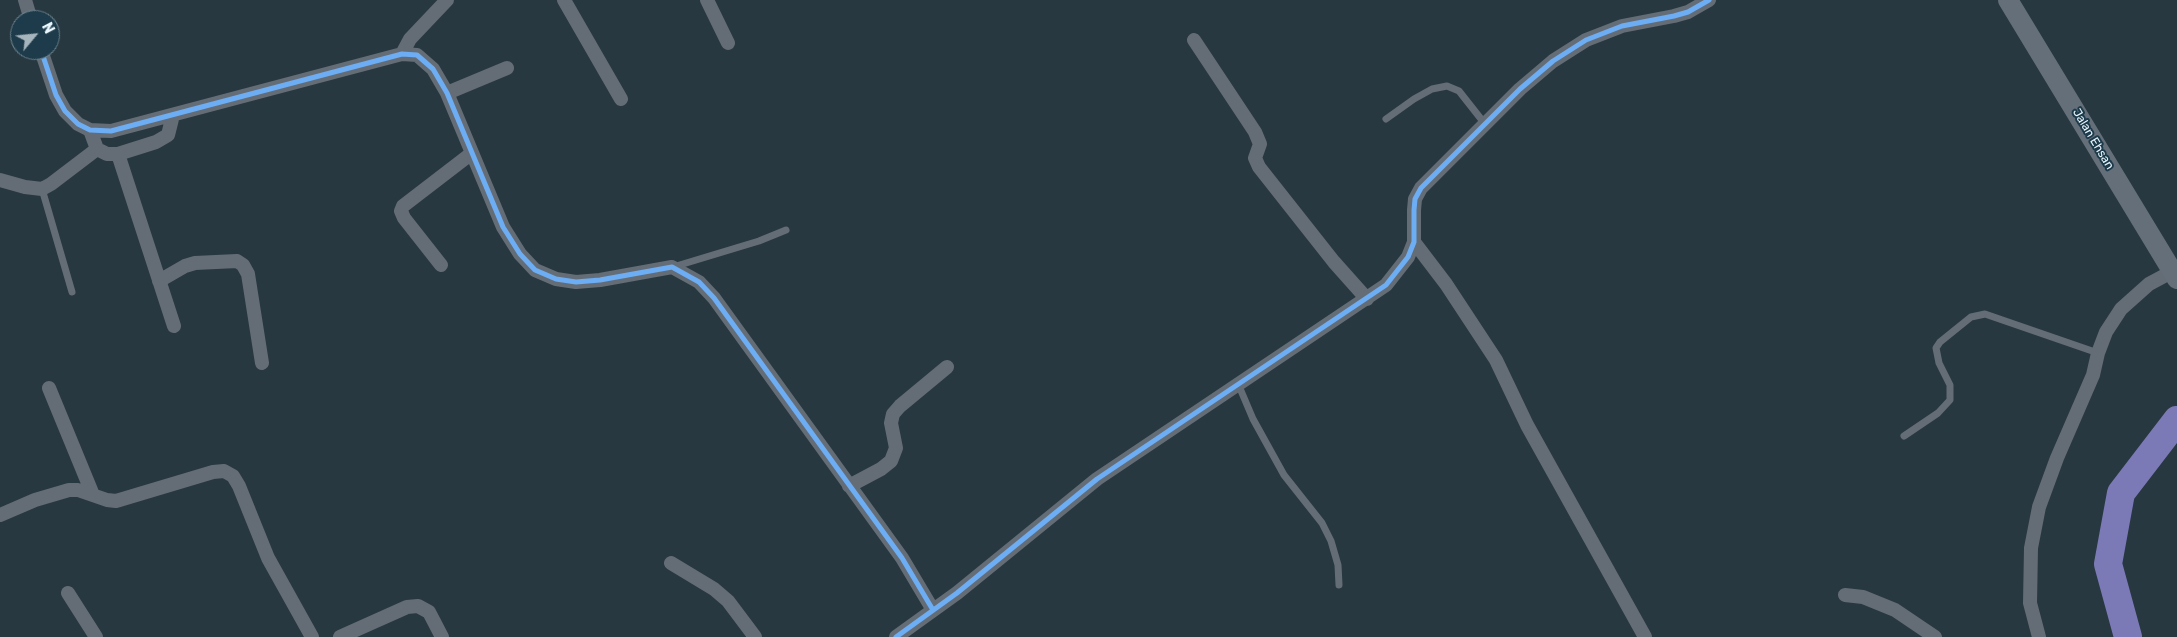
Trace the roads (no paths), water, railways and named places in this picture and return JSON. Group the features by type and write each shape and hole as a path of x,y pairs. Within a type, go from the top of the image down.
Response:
{"main road":[{"name":"Jalan Ehsan","path":"2008,0 2175,273"}],"street":[{"path":"402,54 410,39 446,0"},
{"path":"564,0 621,100"},
{"path":"707,0 728,43"},
{"path":"896,637 912,632 933,610 958,593 1097,479 1239,386 1386,285 1408,257 1414,242 1415,199 1420,188 1520,90 1553,62 1586,40 1622,26 1688,12 1709,0"},
{"path":"1194,40 1255,132 1260,144 1255,158 1259,166 1334,262 1367,298"},
{"path":"44,60 56,95 65,111 78,124 90,130 111,131 402,54 417,55 433,70 447,93 503,227 520,254 535,270 556,280 576,282 600,280 672,267 699,282 714,298 902,558 933,610"},
{"path":"447,93 507,68"},
{"path":"90,130 97,149 107,154 118,154 164,138 170,131 173,115"},
{"path":"0,180 24,187 42,189 97,149"},
{"path":"441,265 404,218 401,211 403,206 472,153"},
{"path":"118,154 174,326"},
{"path":"1414,242 1446,284 1496,360 1526,425 1645,637"},
{"path":"159,281 185,266 195,263 237,261 243,265 248,274 262,363"},
{"path":"2039,637 2030,603 2030,548 2040,507 2057,458 2093,375 2098,353 2106,332 2122,309 2149,284 2175,273"},
{"path":"850,486 881,469 891,461 896,448 891,423 893,414 948,366"},
{"path":"49,388 94,495"},
{"path":"0,515 35,500 69,490 116,501 213,472 224,471 233,476 239,486 268,558 312,637"},
{"path":"671,563 714,589 728,601 755,637"},
{"path":"68,593 96,637"},
{"path":"1845,595 1863,597 1895,610 1935,637"},
{"path":"340,637 407,607 418,606 429,612 442,637"}],"lane":[{"path":"1386,119 1432,89 1447,86 1459,90 1485,124"},
{"path":"42,189 72,292"},
{"path":"672,267 759,241 786,230"},
{"path":"1904,436 1938,413 1950,400 1950,385 1939,363 1936,348 1940,342 1971,317 1985,314 2098,353"},
{"path":"1239,386 1253,419 1284,475 1322,523 1331,541 1338,565 1339,585"}],"waterway":[{"path":"2128,637 2108,564 2121,493 2177,420"}]}
